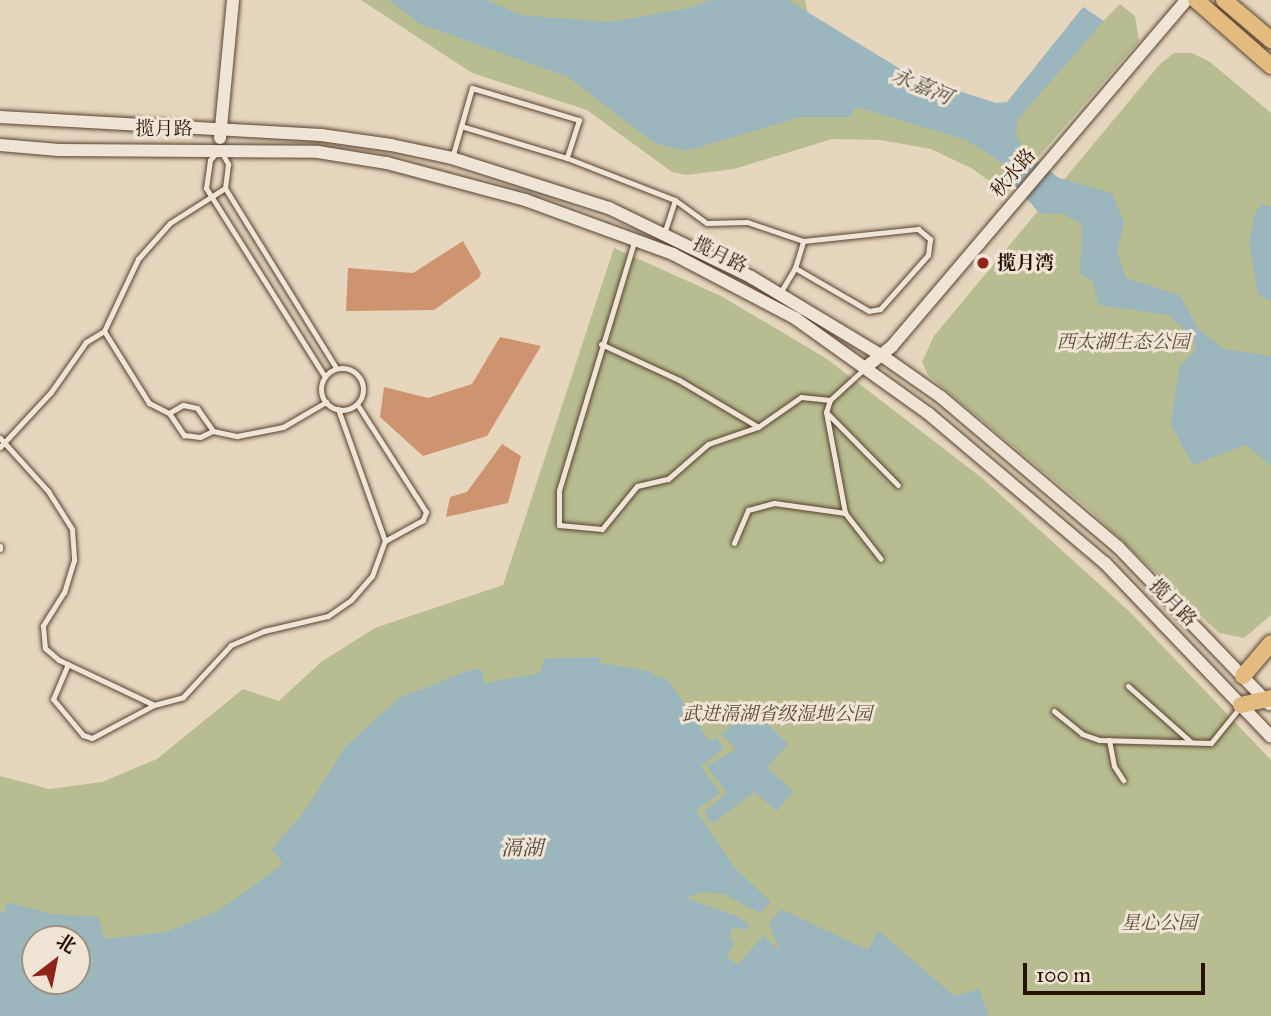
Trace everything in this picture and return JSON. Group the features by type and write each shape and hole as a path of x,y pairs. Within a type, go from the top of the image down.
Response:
{"main road":[{"path":"1196,0 1271,66"},
{"path":"1224,0 1271,40"},
{"path":"1242,676 1271,643"},
{"path":"1241,705 1270,702"}],"street":[{"path":"219,149 233,0"},
{"name":"秋水路","path":"865,368 881,355 1186,0"},
{"name":"揽月路","path":"0,117 321,135 452,159 608,208 780,294 881,355 941,397 1108,538 1270,702"},
{"name":"揽月路","path":"0,145 59,150 219,149 318,152 387,163 525,200 635,239 744,288 865,368 1041,504 1159,616 1271,737"},
{"path":"1241,705 1242,676"}],"lane":[{"path":"452,159 472,88 579,120 568,158"},
{"path":"461,126 568,158 675,200 707,223 747,222 803,242 918,229 930,239 930,248 880,309 869,311 795,268"},
{"path":"325,377 206,188 210,160 219,149 228,164 225,188 336,368"},
{"path":"0,447 8,443 86,342 104,331 138,259 170,223 209,194 225,188"},
{"path":"664,234 675,200"},
{"path":"635,239 601,344 559,490 559,525 602,529 637,486 668,479 708,444 758,428 802,397 830,400"},
{"path":"780,294 795,268 803,242"},
{"path":"104,331 149,402 169,413 184,435 200,437 212,431 237,436 283,427 326,402"},
{"path":"601,344 679,380 758,428"},
{"path":"68,664 53,699 83,735 92,738 154,705 183,697 231,645 264,631 328,615 351,600 372,576 385,541 338,409 326,402 321,390 325,377 336,368 349,369 360,378 363,391 357,404"},
{"path":"865,368 830,400 826,412 845,513 881,559"},
{"path":"338,409 357,404"},
{"path":"357,404 426,512 423,520 385,541"},
{"path":"169,413 183,405 197,408 212,431"},
{"path":"826,412 898,485"},
{"path":"0,438 8,443 48,491 72,530 74,560 42,637 45,648 68,664 154,705"},
{"path":"734,543 748,510 775,503 845,513"},
{"path":"1128,686 1191,743"},
{"path":"1054,711 1089,738 1211,743 1220,738 1241,705"},
{"path":"1109,740 1114,766 1123,780"}],"green space":[{"path":"361,0 805,0 822,81 996,131 1120,4 1135,16 1139,41 1006,194 973,169 931,149 880,140 832,139 734,169 687,175 672,172 587,110 472,73"},
{"name":"西太湖生态公园","path":"1174,53 1192,53 1210,62 1271,113 1271,615 1244,638 1219,633 1091,511 928,375 922,362 934,336 1160,64"},
{"name":"武进滆湖省级湿地公园","path":"614,248 721,296 827,359 982,478 1131,613 1271,760 1271,1016 0,1016 0,776 49,789 102,782 157,759 243,689 279,701 321,662 375,628 503,585"}],"water":[{"name":"永嘉河","path":"389,0 487,0 521,15 609,22 689,8 711,0 788,0 910,75 996,103 1007,102 1083,7 1104,21 1017,120 1016,136 1027,154 1059,178 1112,193 1124,223 1117,252 1126,278 1180,295 1198,329 1224,349 1271,356 1271,466 1246,445 1193,465 1171,425 1179,367 1196,349 1194,338 1168,315 1098,305 1093,282 1080,273 1082,225 1062,213 1040,214 1008,177 1007,166 966,140 856,107 850,117 801,117 686,151 654,143 568,77 420,24"},
{"path":"1263,204 1271,207 1271,301 1258,294 1249,242 1256,210"},
{"name":"滆湖","path":"601,657 600,663 644,670 669,681 709,741 716,737 724,748 701,766 720,793 696,810 735,868 771,902 760,913 724,894 704,892 685,898 737,916 750,925 746,930 733,927 729,938 735,944 726,956 738,965 763,935 780,951 769,923 781,909 868,950 878,930 954,996 979,989 989,1016 0,1016 0,912 4,913 8,902 51,914 98,917 105,939 166,932 218,911 283,864 272,849 304,812 346,746 399,698 472,669 481,669 485,683 540,673 545,658"},
{"path":"751,709 788,744 767,768 793,791 777,811 754,792 712,824 704,812 727,793 707,766 736,749 721,734"}],"building":[{"path":"463,241 481,273 479,278 434,310 346,311 348,268 413,273"},
{"path":"500,337 541,346 487,436 423,456 380,417 384,387 428,398 472,384"},
{"path":"502,444 521,456 508,503 446,517 450,497 467,492"}],"place":[{"name":"揽月湾","path":"983,263"}],"park label":[{"name":"星心公园","path":"1159,923"}]}
